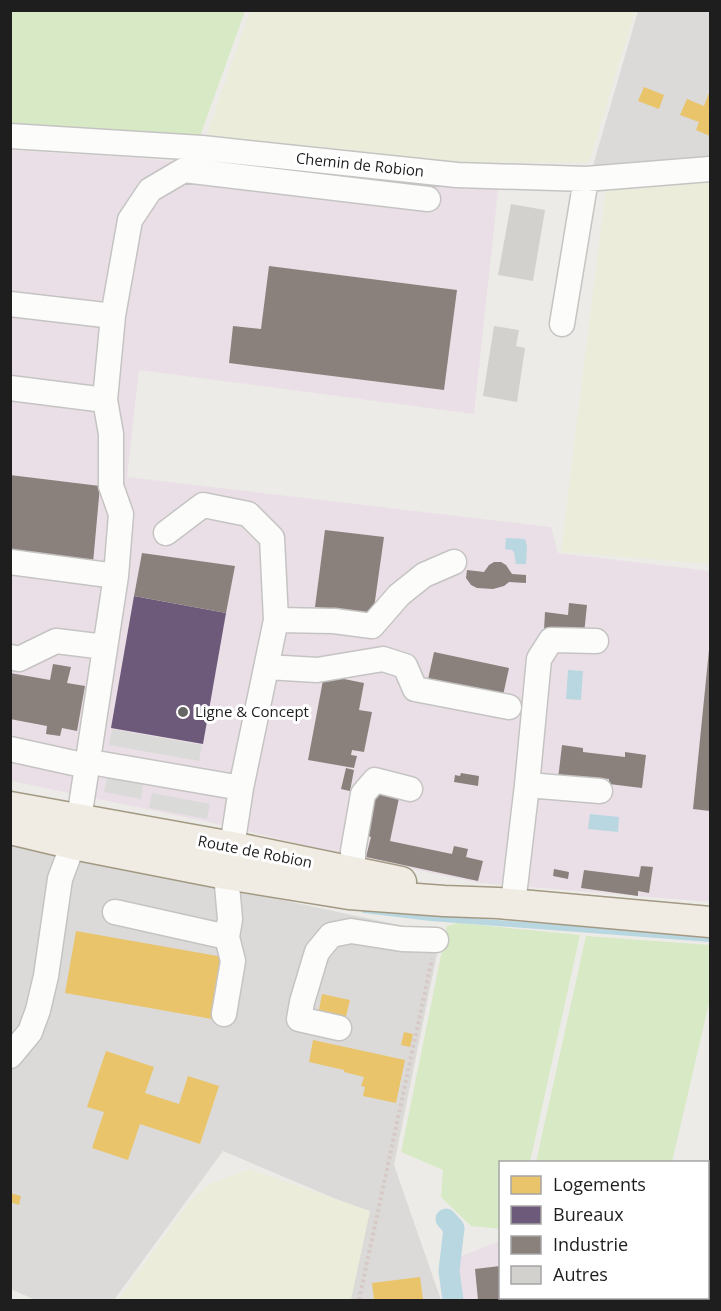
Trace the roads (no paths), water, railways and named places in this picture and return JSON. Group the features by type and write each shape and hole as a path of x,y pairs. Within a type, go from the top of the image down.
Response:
{"main road":[{"name":"Route de Robion","path":"10,807 76,832 229,861 349,894 505,903 711,922"},
{"name":"Route de Robion","path":"10,829 173,836 229,861 353,872 505,903"}],"street":[{"name":"Chemin de Robion","path":"10,136 202,148 457,175 586,179 711,169"},
{"path":"10,1056 30,1032 38,1010 46,976 60,879 95,765 105,647 116,576 120,513 111,486 111,434 105,400 113,316 130,220 150,190 184,170 428,199"},
{"path":"562,324 586,179"},
{"path":"10,304 113,316"},
{"path":"10,388 105,400"},
{"path":"166,533 203,505 248,514 272,538 276,620 241,788 229,861 230,919 226,937 232,961 224,1014"},
{"path":"10,562 116,576"},
{"path":"276,620 334,621 372,626 399,595 424,575 454,562"},
{"path":"505,903 527,785 539,659 551,640 596,641"},
{"path":"10,657 20,659 56,641 105,647"},
{"path":"267,667 316,670 383,659 405,666 415,689 509,707"},
{"path":"10,749 241,788"},
{"path":"353,872 353,851 363,794 375,780 410,789"},
{"path":"527,785 600,792"},
{"path":"10,819 76,832"},
{"path":"115,912 226,937"},
{"path":"339,1028 299,1018 317,952 331,935 351,931 402,939 436,940"}],"water":[{"path":"506,538 525,539 526,564 516,564 514,552 505,549"},
{"path":"568,670 583,671 581,700 566,699"},
{"path":"590,814 619,817 618,832 588,829"}],"waterway":[{"path":"364,910 431,918 710,939"},
{"path":"446,1219 454,1228 449,1271 453,1300"}],"place":[{"name":"Ligne & Concept","path":"183,712"}]}
